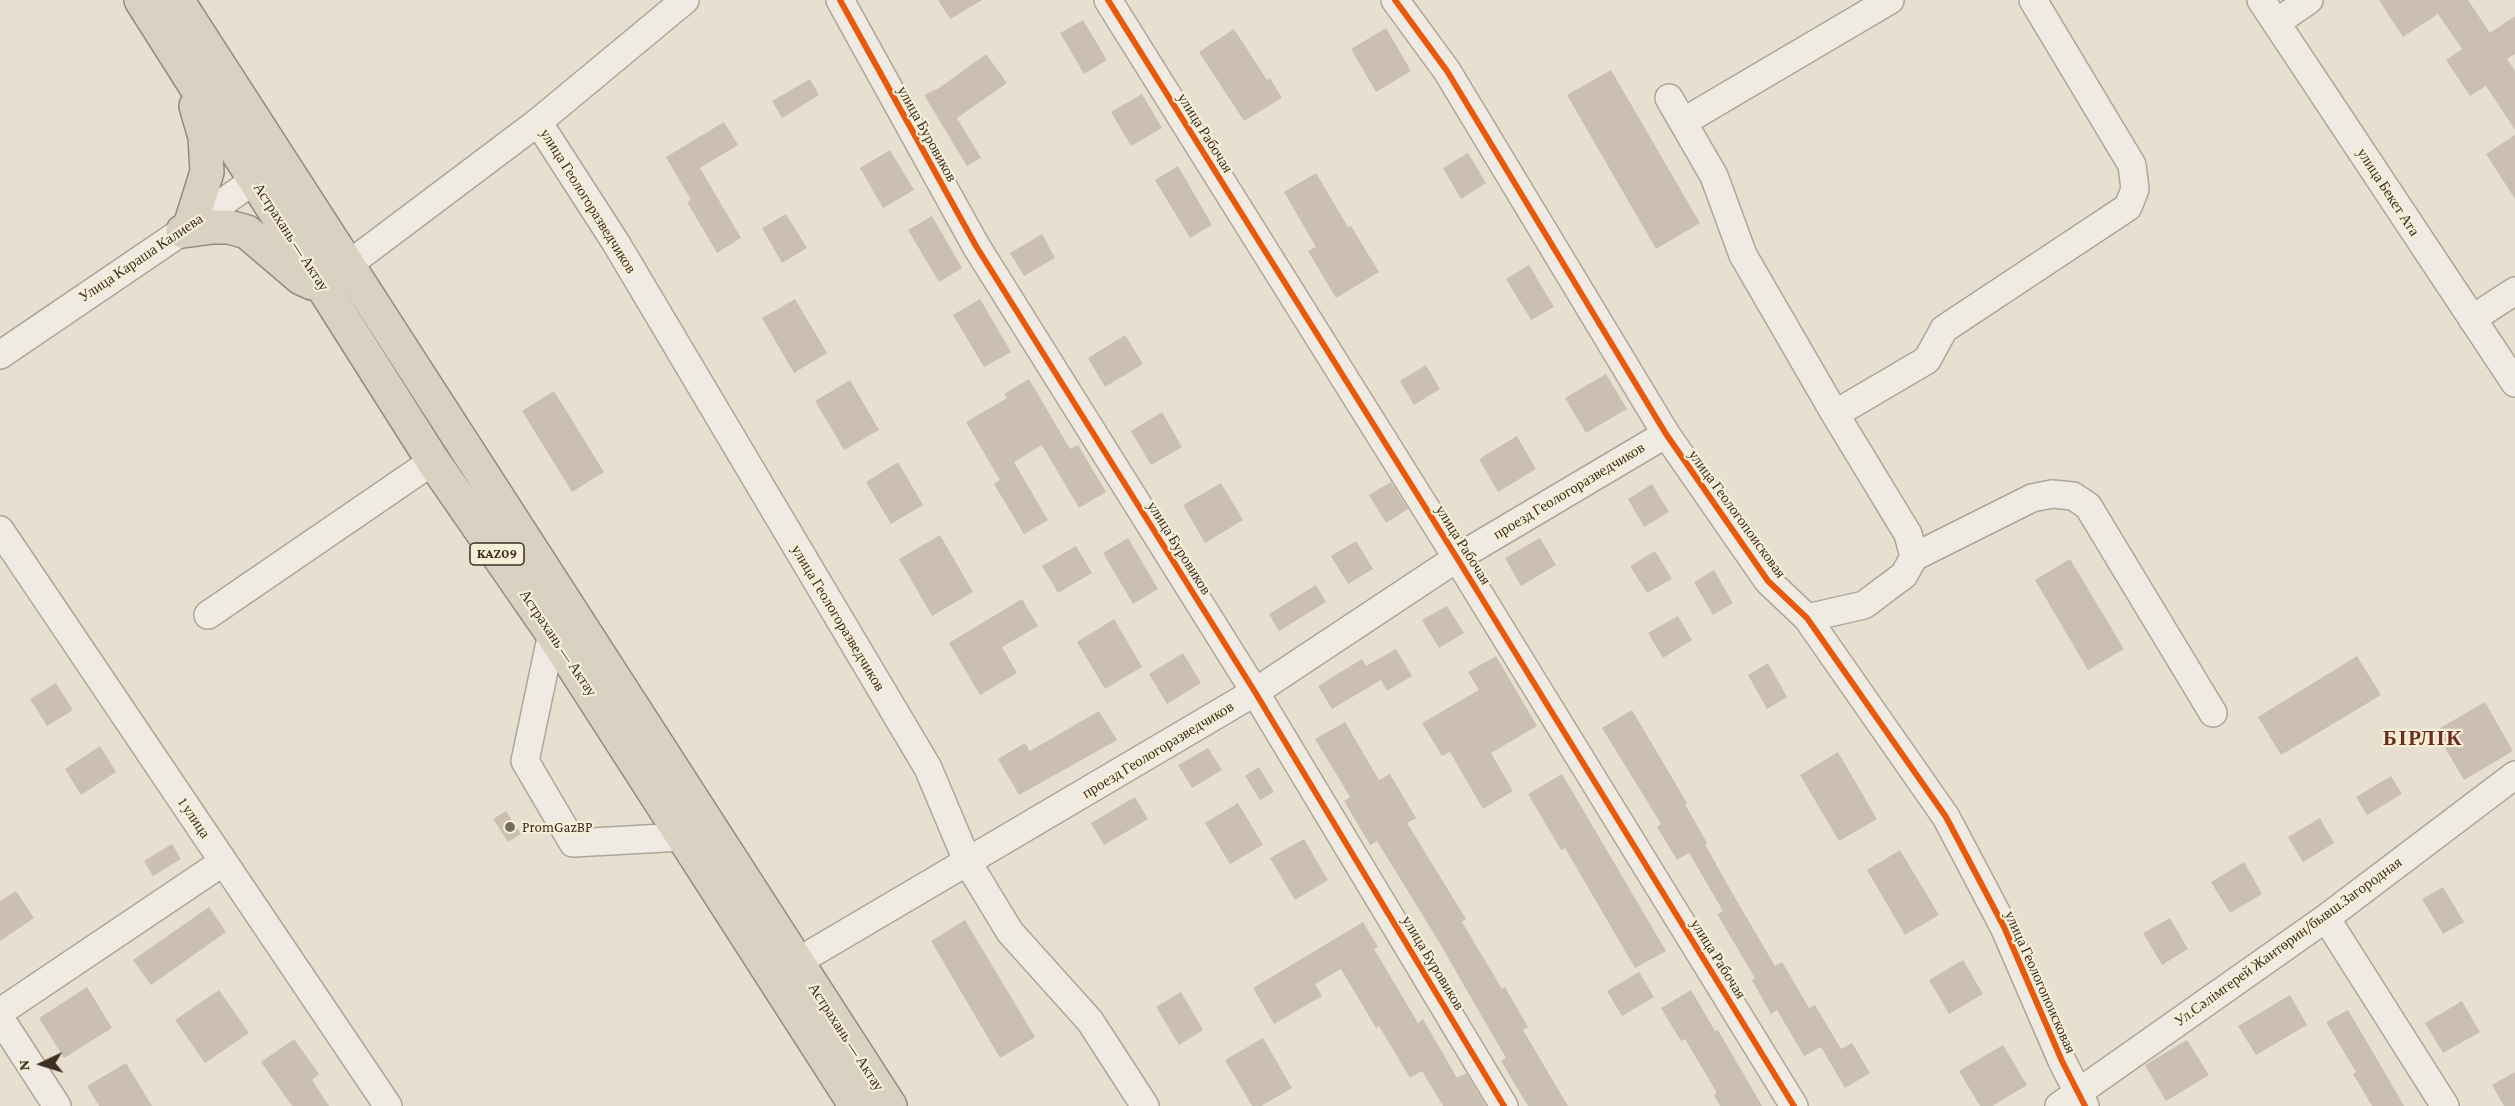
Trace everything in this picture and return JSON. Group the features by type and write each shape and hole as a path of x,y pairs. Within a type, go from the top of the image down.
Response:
{"highway":[{"name":"Астрахань — Актау","path":"141,0 433,461 552,633 856,1106"},
{"name":"Астрахань — Актау","path":"177,0 890,1106"},
{"path":"186,72 205,137 207,156 207,172 186,228 229,227 247,232 301,278 323,284"}],"street":[{"path":"323,284 538,122 685,0"},
{"name":"улица Буровиков","path":"840,0 976,246 1256,693 1504,1106"},
{"name":"улица Рабочая","path":"1108,0 1457,558 1794,1106"},
{"name":"улица Геологопоисковая","path":"1395,0 1447,71 1666,434 1768,581 1806,618 1946,817 2004,927 2074,1102"},
{"path":"1683,122 1890,0"},
{"path":"1835,414 1927,360 1944,329 2128,207 2135,189 2132,165 2033,0"},
{"name":"улица Бекет Ата","path":"2261,0 2515,383"},
{"path":"2276,23 2309,0"},
{"path":"1669,98 1714,176 1743,255 1908,534 1914,557"},
{"name":"улица Геологоразведчиков","path":"538,122 616,243 928,768 968,863 1010,932 1090,1021 1145,1106"},
{"name":"Улица Караша Калиева","path":"0,355 281,160"},
{"path":"2472,319 2515,291"},
{"name":"проезд Геологоразведчиков","path":"797,962 1256,693 1457,558 1666,434"},
{"path":"208,615 433,461"},
{"path":"1806,618 1864,604 1904,575 1914,557 2032,498 2052,494 2073,496 2088,506 2212,713"},
{"name":"1 улица","path":"0,530 388,1106"},
{"path":"552,633 525,761 573,843 683,837"},
{"name":"Ул.Сәлімгерей Жантөрин/бывш.Загородная","path":"2074,1102 2326,918 2515,775"},
{"path":"0,1012 224,862"},
{"path":"2326,918 2445,1106"},
{"path":"0,1018 57,1106"}],"building":[{"path":"938,0 982,0 950,19"},
{"path":"2379,0 2468,0 2490,33 2515,16 2515,54 2507,59 2515,71 2515,130 2486,86 2470,96 2446,60 2462,49 2438,14 2403,37"},
{"path":"1083,20 1107,60 1084,74 1060,33"},
{"path":"1386,28 1411,71 1376,92 1351,49"},
{"path":"1234,29 1267,80 1270,78 1282,98 1244,121 1199,52"},
{"path":"986,54 1007,83 957,118 981,158 967,166 924,95 939,88"},
{"path":"1611,70 1700,223 1656,249 1567,95"},
{"path":"810,79 819,95 782,118 772,101"},
{"path":"1142,94 1162,128 1131,146 1111,112"},
{"path":"724,122 738,145 700,168 741,238 717,253 687,202 691,200 666,157"},
{"path":"2515,135 2515,199 2486,154"},
{"path":"890,150 914,190 883,208 860,168"},
{"path":"1468,153 1486,183 1461,199 1443,168"},
{"path":"1178,166 1212,225 1190,238 1155,180"},
{"path":"1316,173 1348,227 1351,226 1379,272 1336,298 1308,251 1316,247 1284,192"},
{"path":"786,214 807,248 782,263 762,228"},
{"path":"932,216 962,268 939,282 908,230"},
{"path":"1042,234 1055,258 1024,276 1010,253"},
{"path":"1529,265 1554,307 1531,320 1506,279"},
{"path":"795,299 827,353 794,373 762,318"},
{"path":"980,299 1011,352 984,367 953,315"},
{"path":"1125,335 1143,364 1105,387 1088,358"},
{"path":"1426,365 1440,389 1414,405 1400,381"},
{"path":"1606,374 1627,409 1586,433 1565,398"},
{"path":"1029,379 1070,449 1078,445 1106,492 1079,508 1042,445 1014,462 1048,520 1024,534 994,484 1000,480 966,422 1007,398 1004,394"},
{"path":"850,380 879,430 844,450 815,401"},
{"path":"554,391 604,472 572,492 522,411"},
{"path":"1162,412 1182,447 1151,465 1131,431"},
{"path":"1517,436 1536,469 1498,492 1479,459"},
{"path":"898,462 923,505 891,524 866,482"},
{"path":"1391,482 1408,509 1386,523 1369,495"},
{"path":"1221,483 1243,520 1205,543 1183,505"},
{"path":"1652,484 1669,512 1644,527 1628,499"},
{"path":"940,535 973,592 932,616 899,559"},
{"path":"1128,538 1158,589 1133,604 1103,553"},
{"path":"1540,538 1556,565 1521,586 1505,558"},
{"path":"1356,541 1373,569 1348,584 1331,556"},
{"path":"1076,546 1092,573 1058,593 1042,566"},
{"path":"1655,551 1672,579 1647,593 1630,566"},
{"path":"2070,559 2124,649 2088,670 2035,580"},
{"path":"1714,570 1733,603 1713,615 1694,582"},
{"path":"1316,585 1326,602 1279,631 1269,614"},
{"path":"1022,599 1038,626 1002,647 1017,673 980,695 949,643"},
{"path":"1447,606 1464,633 1439,648 1422,620"},
{"path":"1678,616 1692,640 1663,658 1648,633"},
{"path":"1114,619 1142,667 1105,689 1077,642"},
{"path":"1396,649 1412,676 1387,691 1381,680 1332,709 1318,686 1362,659 1366,666"},
{"path":"1183,653 1201,683 1167,704 1149,674"},
{"path":"1496,656 1537,726 1491,753 1513,791 1483,809 1450,752 1442,756 1422,723 1479,690 1468,672"},
{"path":"2357,656 2381,695 2281,755 2258,717"},
{"path":"1768,663 1787,697 1767,709 1748,675"},
{"path":"56,683 73,710 47,726 30,699"},
{"path":"2485,702 2513,751 2464,780 2435,731"},
{"path":"1632,710 1687,803 1685,804 1707,843 1705,844 1775,966 1782,962 1809,1008 1815,1005 1841,1049 1852,1043 1870,1073 1845,1088 1821,1047 1804,1056 1777,1010 1771,1014 1752,980 1755,978 1717,914 1723,911 1689,853 1677,860 1657,827 1661,824 1602,728"},
{"path":"1099,711 1117,740 1019,795 998,759 1025,743 1030,751"},
{"path":"1345,722 1379,780 1390,774 1416,818 1407,823 1466,919 1462,922 1502,989 1505,987 1528,1027 1523,1030 1568,1106 1528,1106 1501,1061 1506,1058 1436,937 1377,841 1370,845 1344,801 1350,797 1315,739"},
{"path":"100,746 116,772 81,795 65,769"},
{"path":"1208,748 1222,770 1192,788 1178,765"},
{"path":"1838,752 1877,819 1839,841 1800,775"},
{"path":"1259,767 1274,792 1260,800 1245,776"},
{"path":"1562,774 1666,951 1635,968 1565,848 1561,850 1528,794"},
{"path":"2391,776 2402,794 2367,815 2356,797"},
{"path":"1135,797 1148,819 1104,845 1091,823"},
{"path":"1238,803 1263,845 1230,864 1205,823"},
{"path":"506,811 521,834 508,842 493,819"},
{"path":"2320,818 2334,843 2303,862 2288,837"},
{"path":"1304,839 1328,880 1295,900 1270,858"},
{"path":"172,844 181,859 153,876 144,861"},
{"path":"1900,850 1939,915 1905,935 1867,870"},
{"path":"2244,862 2262,894 2230,913 2211,882"},
{"path":"2443,887 2464,922 2443,934 2422,899"},
{"path":"16,891 34,918 0,941 0,901"},
{"path":"209,907 226,932 151,985 133,960"},
{"path":"2170,918 2188,949 2162,965 2143,933"},
{"path":"965,920 1035,1037 1000,1058 931,941"},
{"path":"1363,922 1378,947 1374,949 1418,1023 1423,1019 1457,1078 1466,1073 1486,1106 1443,1106 1422,1071 1410,1078 1379,1026 1376,1028 1341,969 1315,984 1322,996 1274,1024 1253,988"},
{"path":"1963,960 1983,994 1949,1014 1929,980"},
{"path":"1639,972 1654,997 1622,1016 1607,991"},
{"path":"87,987 112,1028 64,1058 39,1018"},
{"path":"219,990 249,1033 205,1063 175,1020"},
{"path":"1691,990 1715,1031 1718,1030 1762,1106 1720,1106 1714,1095 1717,1093 1685,1039 1681,1041 1661,1008"},
{"path":"1181,992 1203,1030 1179,1045 1156,1007"},
{"path":"2290,995 2307,1025 2256,1055 2238,1026"},
{"path":"2462,1001 2480,1032 2443,1053 2425,1023"},
{"path":"2348,1010 2404,1106 2372,1106 2353,1074 2356,1072 2326,1022"},
{"path":"1263,1038 1292,1088 1261,1106 1252,1106 1225,1060"},
{"path":"294,1039 319,1074 312,1080 329,1106 292,1106 261,1062"},
{"path":"2187,1040 2209,1075 2166,1101 2145,1065"},
{"path":"2003,1045 2027,1085 1992,1106 1980,1106 1959,1071"},
{"path":"126,1063 152,1106 99,1106 87,1086"},
{"path":"2515,1072 2515,1106 2504,1106 2492,1085"}],"cycle path":[{"path":"840,0 976,246 1255,692 1504,1106"},
{"path":"1108,0 1457,558 1794,1106"},
{"path":"1395,0 1447,71 1666,434 1768,581 1807,618 1946,817 2004,927 2062,1061 2085,1106"}],"place":[{"name":"PromGazBP","path":"510,827"}],"district":[{"name":"БІРЛІК","path":"2423,739"}]}
